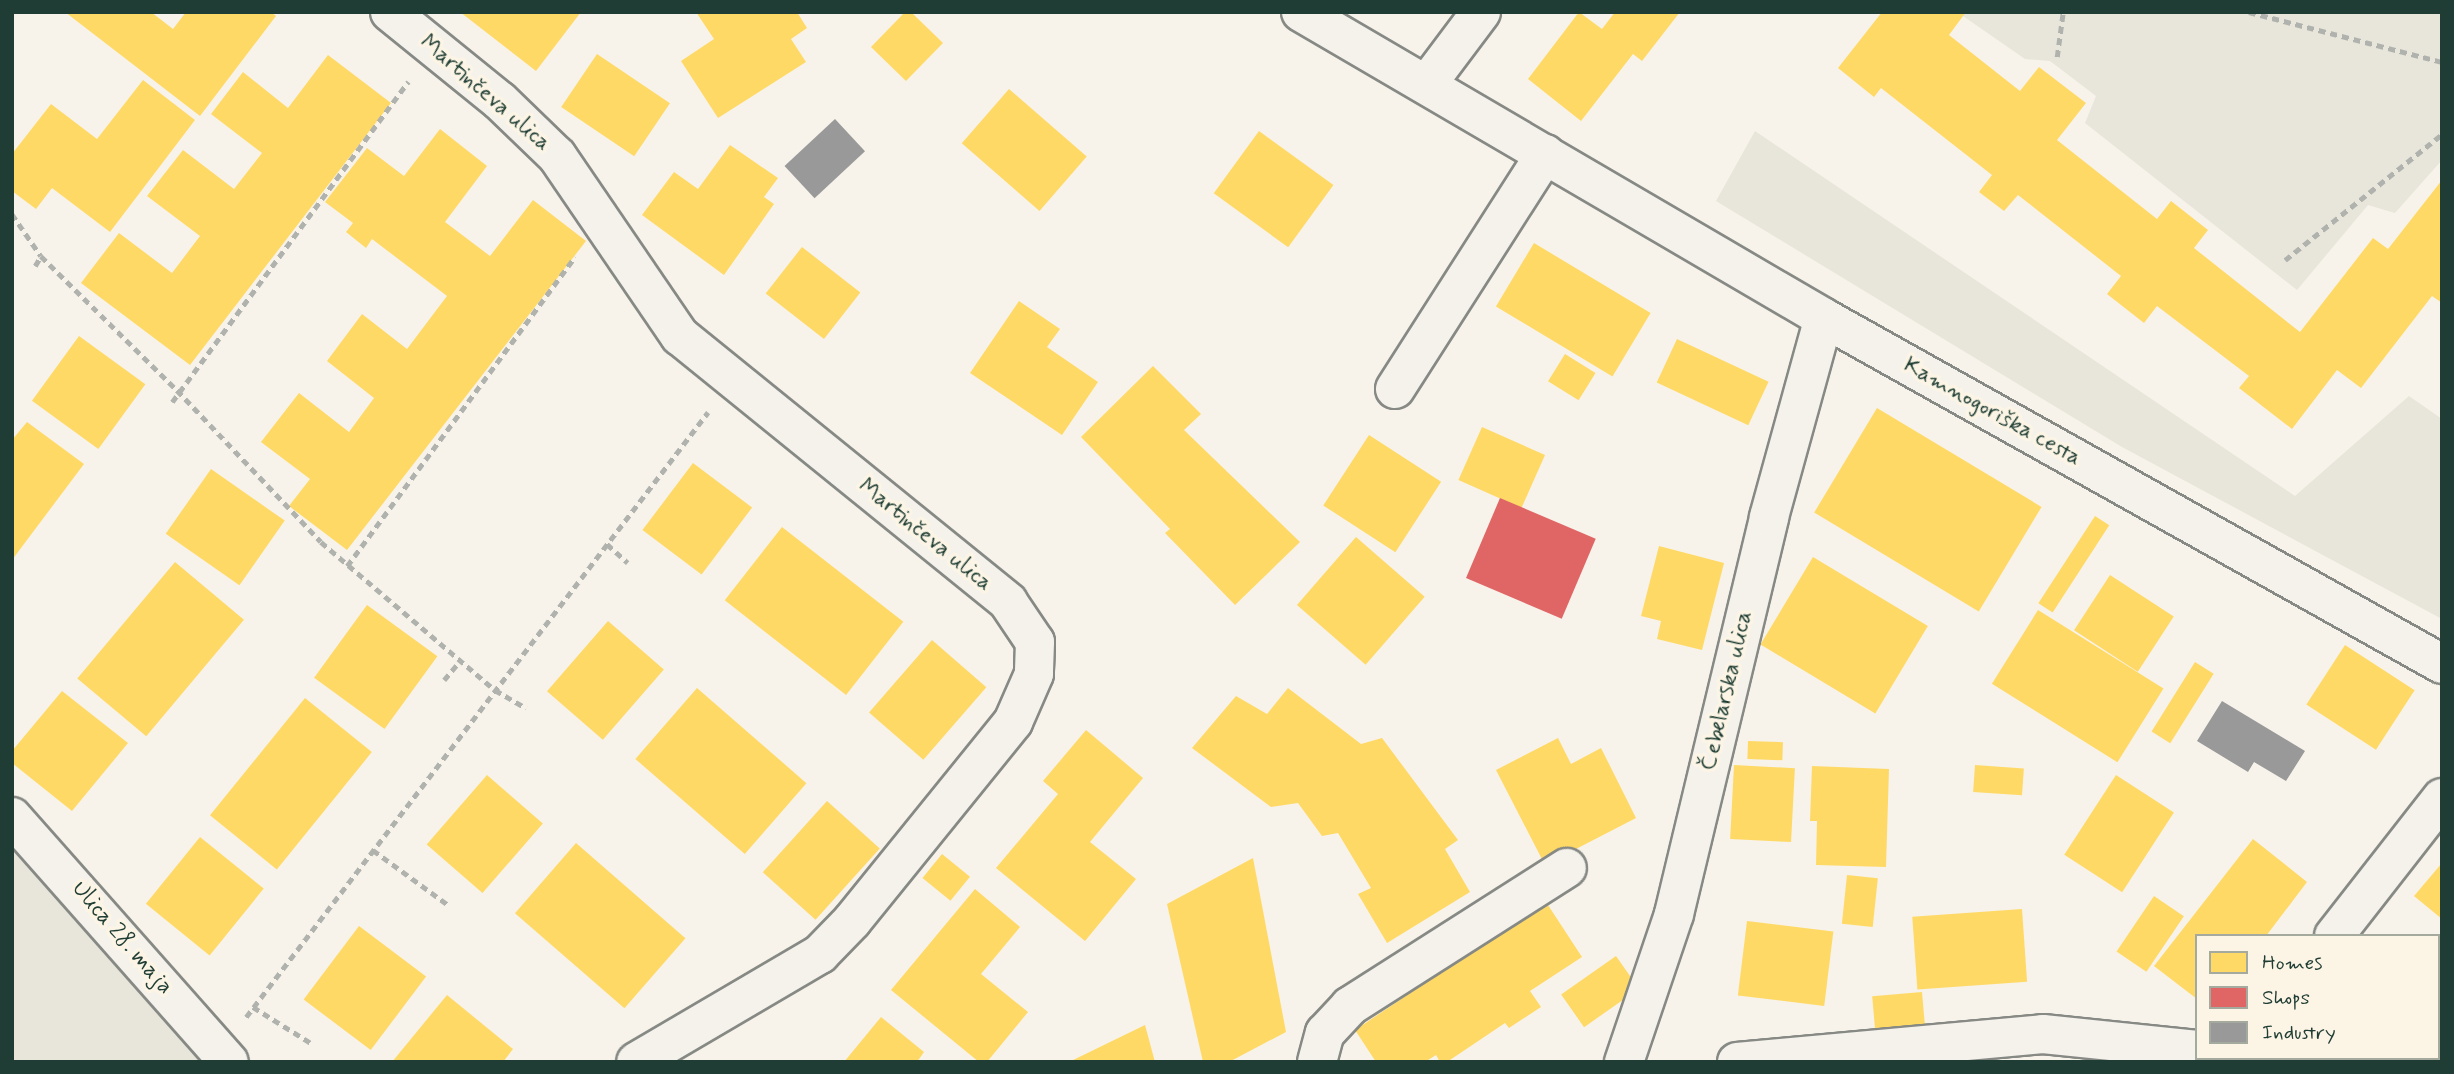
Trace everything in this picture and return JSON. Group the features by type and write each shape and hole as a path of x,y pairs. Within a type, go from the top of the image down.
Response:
{"street":[{"name":"Martinčeva ulica","path":"390,12 500,101 557,156 680,336 1008,602 1035,642 1034,674 1013,722 820,954 636,1062"},
{"name":"Kamnogoriška cesta","path":"1301,12 1427,83 1824,318 2442,664"},
{"path":"1427,83 1481,12"},
{"path":"1395,389 1545,154"},
{"name":"Čebelarska ulica","path":"1624,1062 1674,914 1769,517 1824,318"},
{"path":"2336,934 2442,798"},
{"name":"Ulica 28. maja","path":"12,817 224,1056"},
{"path":"1317,1062 1325,1033 1350,1006 1567,868"},
{"path":"1737,1062 2043,1034 2195,1050"}],"path":[{"path":"2057,57 2063,12"},
{"path":"2249,12 2442,62"},
{"path":"172,402 177,390 434,47"},
{"path":"2285,260 2442,134"},
{"path":"12,215 41,256 177,390 347,566 495,690 526,708"},
{"path":"347,566 601,221"},
{"path":"35,266 41,256"},
{"path":"224,1056 253,1007 733,379"},
{"path":"607,544 628,563"},
{"path":"444,680 460,661"},
{"path":"373,850 447,904"},
{"path":"253,1007 311,1043"}],"shaded area":[{"path":"1965,12 2442,12 2442,160 2395,213 2368,205 2297,290 2085,123 2096,96 2050,61 2025,59 1963,16"},
{"path":"1755,131 2295,496 2409,396 2442,419 2442,619 2122,447 1716,201"},
{"path":"12,836 207,1062 12,1062"}],"building: Homes":[{"path":"65,12 151,12 173,29 186,12 271,12 276,16 200,116"},
{"path":"460,12 581,12 536,71"},
{"path":"696,12 797,12 807,28 791,39 806,62 718,118 681,61 714,39"},
{"path":"905,12 911,12 943,43 906,81 871,47"},
{"path":"1579,12 1602,29 1615,12 1680,12 1642,61 1633,54 1581,121 1528,79"},
{"path":"1882,12 1966,12 1949,35 2020,91 2039,67 2086,103 2057,140 2157,219 2171,201 2208,230 2194,248 2300,332 2373,238 2388,249 2442,180 2442,303 2432,296 2361,388 2337,370 2292,429 2239,388 2249,376 2157,306 2144,323 2107,294 2121,276 2018,195 2004,211 1979,192 1992,175 1881,88 1874,97 1838,68"},
{"path":"597,54 670,103 634,156 561,107"},
{"path":"328,55 391,103 190,365 81,283 119,233 172,273 200,236 147,196 183,150 234,189 262,153 211,114 243,72 288,108"},
{"path":"143,80 195,120 110,232 52,188 36,209 12,191 12,154 51,104 97,139"},
{"path":"1009,89 1087,157 1039,211 962,143"},
{"path":"440,129 487,166 445,222 490,256 533,200 586,241 347,550 289,506 310,479 261,442 299,393 349,432 374,398 327,361 362,314 407,349 447,296 372,239 366,248 346,232 353,223 325,202 367,148 404,176"},
{"path":"1259,131 1333,185 1288,247 1214,193"},
{"path":"730,145 778,178 764,197 774,204 724,275 642,215 674,172 698,189"},
{"path":"1534,243 1651,313 1612,376 1496,306"},
{"path":"802,247 860,293 824,339 766,293"},
{"path":"1019,301 1060,329 1047,347 1098,382 1062,435 970,373"},
{"path":"79,336 145,384 98,449 32,401"},
{"path":"1677,339 1769,382 1748,425 1657,383"},
{"path":"1565,354 1596,373 1579,400 1548,381"},
{"path":"1153,366 1201,414 1184,430 1300,542 1235,605 1165,533 1170,529 1081,437"},
{"path":"1877,408 2042,507 1979,611 1814,513"},
{"path":"27,422 84,464 12,560 12,440"},
{"path":"1482,427 1545,455 1521,508 1458,480"},
{"path":"1369,435 1441,482 1395,552 1323,505"},
{"path":"693,463 752,508 702,575 642,530"},
{"path":"211,469 285,521 239,585 166,534"},
{"path":"2095,516 2109,525 2053,612 2038,603"},
{"path":"782,527 903,622 846,695 725,600"},
{"path":"1356,537 1425,597 1366,665 1297,605"},
{"path":"1659,546 1724,563 1702,650 1657,639 1661,621 1641,616"},
{"path":"1813,557 1928,626 1875,713 1760,644"},
{"path":"175,562 244,620 146,736 77,678"},
{"path":"2110,575 2174,616 2138,672 2074,630"},
{"path":"367,605 437,656 384,729 314,678"},
{"path":"2038,610 2164,688 2117,762 1992,684"},
{"path":"608,621 664,670 603,740 547,691"},
{"path":"932,640 986,687 923,760 869,712"},
{"path":"2345,645 2415,690 2376,750 2306,705"},
{"path":"2195,662 2214,674 2170,743 2152,732"},
{"path":"697,688 806,783 745,854 635,759"},
{"path":"1288,688 1361,744 1382,738 1458,840 1445,849 1470,892 1387,943 1358,894 1371,888 1338,833 1322,836 1298,803 1271,807 1192,748 1236,696 1267,714"},
{"path":"62,691 128,743 72,811 12,763 12,751"},
{"path":"305,698 372,752 277,869 210,815"},
{"path":"1086,730 1143,778 1090,842 1136,879 1085,941 996,868 1058,794 1043,781"},
{"path":"1558,738 1571,764 1601,748 1636,818 1545,865 1496,770"},
{"path":"1748,741 1783,742 1782,760 1747,759"},
{"path":"1734,765 1795,768 1791,842 1730,839"},
{"path":"1975,765 2024,768 2022,795 1973,792"},
{"path":"1812,766 1889,769 1886,867 1816,865 1817,821 1810,821"},
{"path":"487,775 543,824 482,893 427,844"},
{"path":"2116,775 2174,813 2122,892 2064,855"},
{"path":"827,801 880,849 816,920 763,872"},
{"path":"200,837 264,889 210,955 146,904"},
{"path":"2253,839 2307,882 2268,934 2195,934 2195,997 2154,966"},
{"path":"576,843 685,938 624,1008 515,913"},
{"path":"942,854 970,877 950,901 922,878"},
{"path":"1253,858 1286,1032 1229,1062 1203,1062 1167,904"},
{"path":"2442,863 2442,919 2414,896"},
{"path":"1847,875 1878,878 1873,927 1842,924"},
{"path":"975,889 1020,927 981,974 1028,1012 987,1062 979,1062 891,990"},
{"path":"2154,896 2184,916 2146,972 2117,952"},
{"path":"1546,902 1582,957 1530,991 1541,1007 1509,1028 1505,1023 1447,1062 1440,1062 1436,1055 1425,1062 1376,1062 1355,1030"},
{"path":"2022,909 2027,982 1917,989 1912,917"},
{"path":"1747,921 1833,932 1824,1006 1738,995"},
{"path":"359,926 426,977 371,1050 304,999"},
{"path":"1616,956 1639,989 1584,1027 1561,994"},
{"path":"1922,992 1925,1030 1876,1034 1872,996"},
{"path":"447,995 513,1049 503,1062 392,1062"},
{"path":"881,1017 924,1052 917,1062 844,1062"},
{"path":"1145,1025 1155,1062 1069,1062"}],"building: Shops":[{"path":"1500,498 1596,539 1562,619 1466,578"}],"building: Industry":[{"path":"835,119 865,151 815,198 785,166"},
{"path":"2222,701 2305,751 2286,781 2254,762 2248,772 2197,741"}]}
